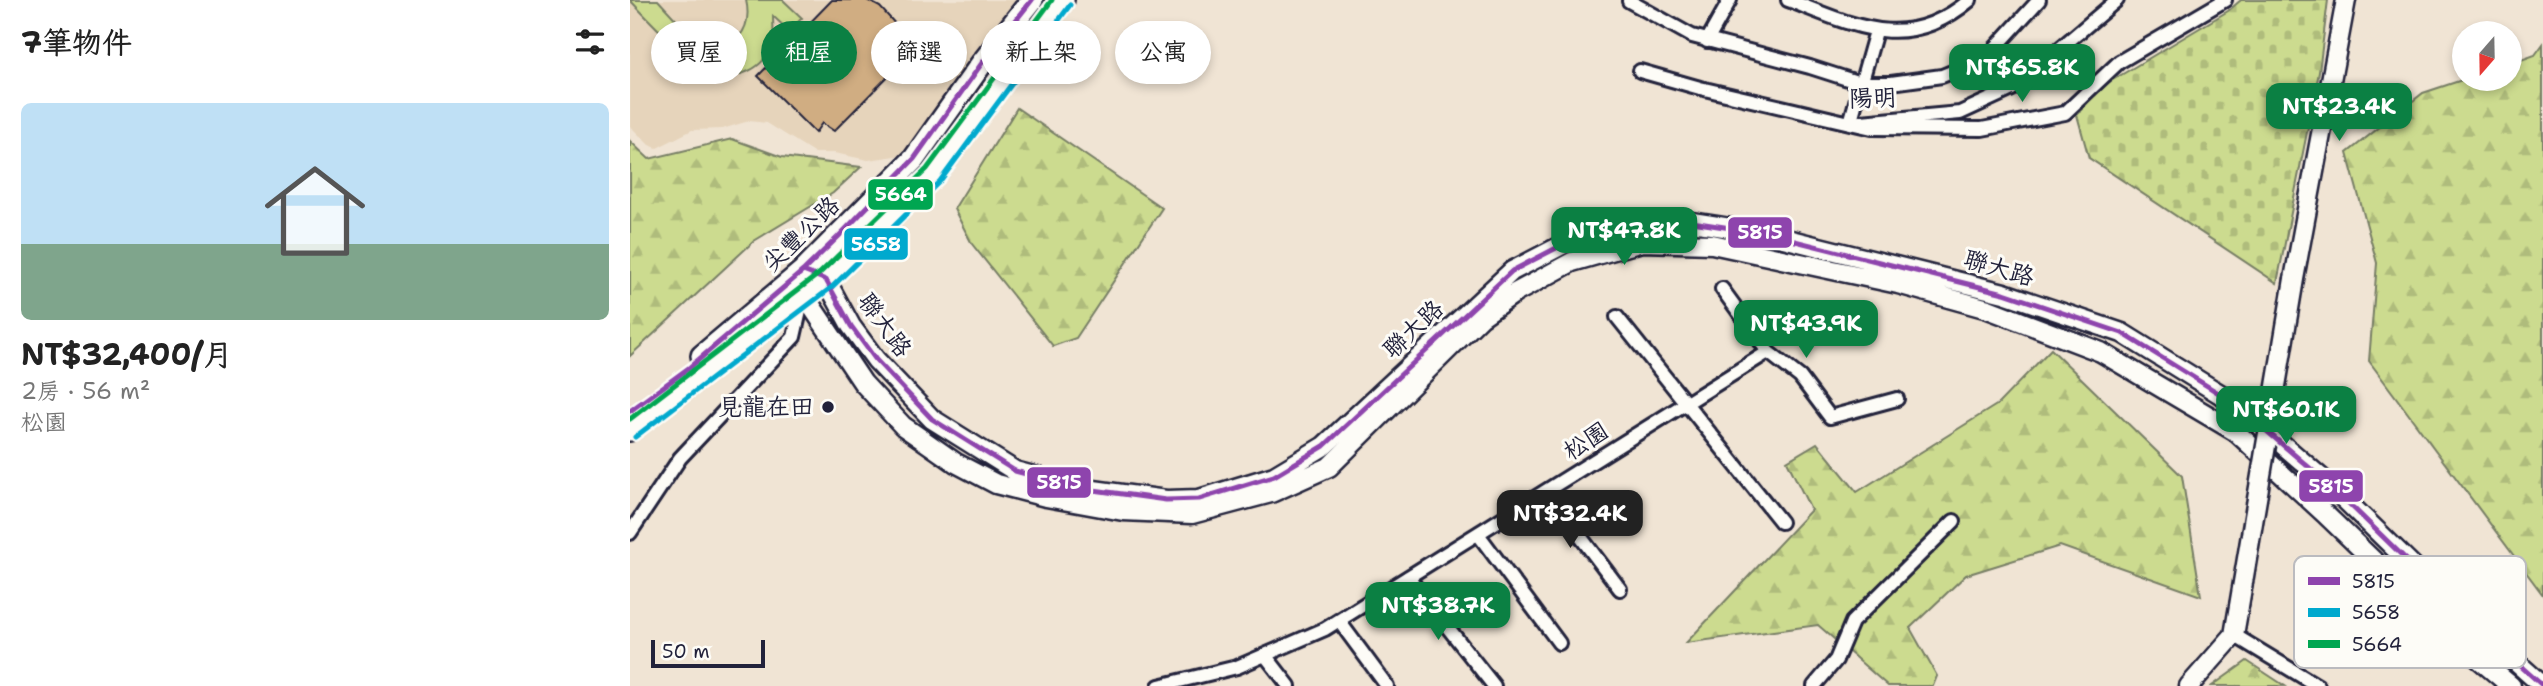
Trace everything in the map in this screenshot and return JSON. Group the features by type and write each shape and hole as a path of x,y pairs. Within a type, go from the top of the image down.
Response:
{"main road":[{"name":"尖豐公路","path":"630,411 690,367 803,271 914,159 982,62 1032,0"},
{"name":"尖豐公路","path":"630,430 826,280 933,175 1063,0"}],"street":[{"path":"1788,0 1876,31 1926,28 1952,15 1970,0"},
{"name":"陽明","path":"1629,1 1692,36 1707,41 1810,67 1860,83 1891,83 1942,76 1986,58 2039,0"},
{"name":"陽明","path":"1640,71 1850,123 1960,113 2012,89 2117,0"},
{"path":"1876,31 1850,123 1872,128 1982,129 2065,113 2119,62 2225,0"},
{"path":"2189,686 2234,635 2294,279 2346,0"},
{"path":"1707,41 1725,2"},
{"name":"聯大路","path":"803,271 826,280 851,326 876,360 932,419 1016,471 1079,488 1166,500 1199,499 1274,476 1324,446 1512,271 1568,242 1629,227 1692,222 1763,233 1899,276 2101,352 2236,432 2369,556"},
{"name":"聯大路","path":"804,295 863,383 903,426 956,463 996,484 1046,497 1123,511 1192,514 1271,493 1329,467 1480,317 1515,293 1572,262 1642,242 1712,244 2004,293 2122,333 2233,402 2333,488 2403,556"},
{"path":"630,533 680,458 794,337 804,295 803,271"},
{"path":"1722,289 1768,352 1800,377 1830,416 1897,399"},
{"path":"1617,317 1781,522"},
{"name":"松園","path":"1160,686 1186,683 1237,667 1325,629 1768,352"},
{"path":"1546,491 1620,589"},
{"path":"1814,686 1836,660 1852,622 1954,521"},
{"path":"1478,534 1559,643"},
{"path":"1408,577 1494,686"},
{"path":"1339,621 1387,686"},
{"path":"2234,635 2318,686"},
{"path":"1265,655 1289,686"},
{"name":"聯大路","path":"2490,668 2511,686"},
{"name":"聯大路","path":"2523,668 2543,686"}],"shaded area":[{"path":"630,0 1019,0 1003,21 981,21 981,51 967,69 967,21 871,21 871,84 956,84 903,155 868,160 834,153 815,153 767,123 749,121 722,129 692,130 657,148 649,145 630,126"}],"green space":[{"path":"630,0 658,0 677,21 651,22"},
{"path":"746,0 783,0 802,18 799,21 778,21 773,16 773,21 761,21 761,62 748,72"},
{"path":"2241,0 2328,0 2319,72 2277,283 2089,158 2077,115 2101,87 2228,11"},
{"path":"2543,44 2543,595 2526,572 2526,556 2514,556 2369,361 2377,263 2347,153 2423,93 2452,83 2452,91 2522,91 2522,60 2535,55"},
{"path":"1017,108 1162,208 1076,338 1053,346 972,244 954,209"},
{"path":"732,139 782,157 861,167 833,193 754,241 630,356 630,141 649,159"},
{"path":"2051,349 2182,476 2201,596 2060,546 1966,575 1910,628 1937,676 1933,686 1888,686 1818,625 1686,643 1811,510 1787,461 1817,443 1857,492 1998,404"},
{"path":"2247,661 2285,686 2212,686"}],"building":[{"path":"832,0 867,0 880,7 893,21 871,21 871,84 880,84 834,131 822,123 815,133 766,84 857,84 857,21 812,21"}],"transit line":[{"name":"5815","path":"630,411 690,367 803,271 838,237 914,159 982,63 1032,0"},
{"name":"5664","path":"630,419 820,273 927,169 1052,0"},
{"name":"5658","path":"635,437 832,287 940,181 1070,5"},
{"name":"5815","path":"803,271 826,280 851,326 876,360 932,419 1015,471 1079,488 1166,500 1199,499 1274,476 1324,446 1512,271 1568,242 1629,227 1692,222 1763,233 2004,293 2122,333 2233,402 2333,488 2403,556"},
{"name":"5815","path":"2523,668 2543,686"}],"place":[{"name":"見龍在田","path":"828,407"}]}
